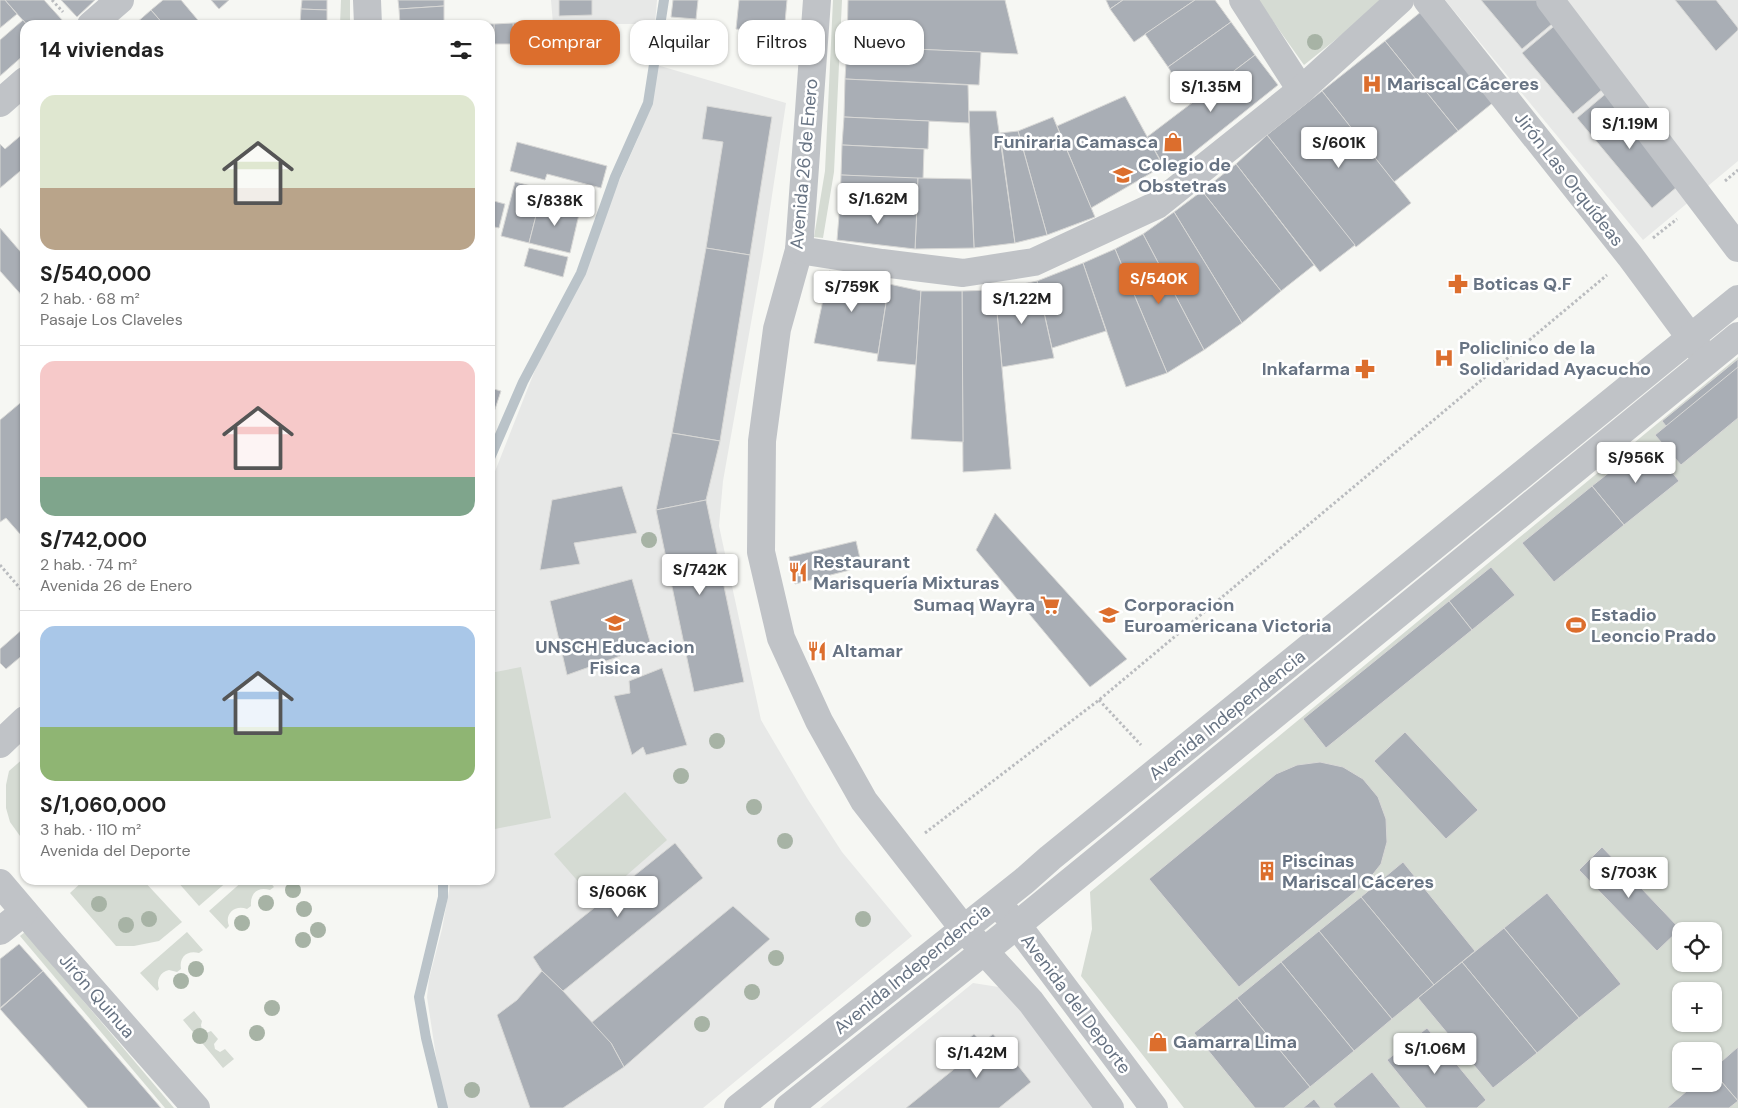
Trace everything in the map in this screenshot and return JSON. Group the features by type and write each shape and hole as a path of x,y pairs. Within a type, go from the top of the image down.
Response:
{"street":[{"path":"97,20 120,0"},
{"path":"367,0 368,20"},
{"name":"Avenida 26 de Enero","path":"817,0 799,250 777,329 762,441 761,552 781,638 819,721 864,801 963,928"},
{"path":"1243,0 1301,90"},
{"path":"799,250 963,273 1034,262 1156,205 1301,90 1400,0"},
{"name":"Jirón Las Orquídeas","path":"1427,0 1630,256 1707,362"},
{"path":"1550,0 1738,248"},
{"path":"0,103 20,85"},
{"name":"Avenida Independencia","path":"738,1108 1024,881 1738,299"},
{"name":"Avenida Independencia","path":"788,1108 984,952 1738,336"},
{"path":"0,744 20,725"},
{"name":"Jirón Quinua","path":"0,883 193,1106"},
{"name":"Avenida del Deporte","path":"996,902 1017,925 1154,1108"},
{"path":"0,931 24,912"},
{"name":"Avenida del Deporte","path":"963,928 1031,1002 1110,1108"}],"path":[{"path":"902,850 1099,700 1630,256 1738,170"},
{"path":"0,564 20,588"},
{"path":"1099,700 1162,767"}],"shaded area":[{"path":"341,0 350,0 350,20 340,20"},
{"path":"551,0 657,0 655,20 630,20 630,24 620,24 620,20 553,20"},
{"path":"833,0 842,0 841,20 835,20 835,65 839,65 834,172 823,238 814,237 825,171"},
{"path":"1258,0 1385,0 1304,65"},
{"path":"1445,0 1738,0 1738,161 1643,240"},
{"name":"UNSCH Educacion Fisica","path":"657,65 786,103 763,255 723,481 719,526 761,720 807,798 842,852 912,936 703,1108 447,1108 439,1076 427,997 429,979 442,929 450,885 495,885 495,471 556,317 593,240 638,138"},
{"name":"Estadio Leoncio Prado","path":"1738,357 1738,1108 1184,1108 1081,976 1092,929 1090,892"},
{"path":"521,667 551,818 495,829 495,672"},
{"path":"20,761 20,836 10,822 6,808 6,785 9,771"},
{"path":"625,792 667,840 596,902 554,854"},
{"path":"79,885 148,885 182,922 159,941 134,946 116,946 70,893"},
{"path":"180,885 223,885 199,906"},
{"path":"238,885 272,885 274,887 270,890 261,889 255,892 251,906 247,909 238,908 232,911 228,918 229,926 226,929 209,911"},
{"path":"25,932 174,1108 165,1108 20,936"},
{"path":"187,932 203,950 199,953 195,952 185,955 181,961 181,969 177,972 169,970 163,973 158,980 159,989 157,991 140,973"},
{"path":"973,983 1005,988 1095,1108 820,1108"},
{"path":"194,1011 202,1021 202,1030 206,1033 211,1031 218,1039 214,1044 215,1049 220,1052 225,1049 234,1059 223,1068 183,1020"}],"building":[{"path":"0,0 5,0 17,14 0,28"},
{"path":"5,0 44,0 62,20 23,20"},
{"path":"61,0 95,0 77,17"},
{"path":"163,0 181,0 198,20 160,20 151,10"},
{"path":"211,0 229,0 219,9"},
{"path":"302,0 327,0 327,10 301,9"},
{"path":"398,0 444,0 444,6 399,9"},
{"path":"559,0 592,0 592,15 559,16"},
{"path":"673,0 698,0 696,19 671,17"},
{"path":"739,0 787,0 785,20 738,20 738,29 736,29"},
{"path":"848,0 1005,0 1018,54 924,50 924,20 848,20"},
{"path":"1106,0 1123,0 1110,9"},
{"path":"1123,0 1195,0 1134,42 1110,9"},
{"path":"1195,0 1215,0 1231,22 1168,67 1145,34"},
{"path":"1481,0 1542,0 1558,19 1522,49"},
{"path":"1675,0 1716,0 1738,30 1716,51"},
{"path":"444,6 444,20 400,20 399,9"},
{"path":"301,9 327,10 327,20 300,20"},
{"path":"151,10 160,20 140,20"},
{"path":"1422,11 1495,101 1458,131 1385,41"},
{"path":"1231,22 1255,55 1191,104 1168,67"},
{"path":"1559,22 1610,83 1573,114 1522,53"},
{"path":"20,23 20,58 0,76 0,40"},
{"path":"510,23 510,44 495,44 495,24"},
{"path":"1385,41 1458,131 1394,182 1322,91"},
{"path":"924,49 981,52 979,85 845,79 846,65 924,65"},
{"path":"1255,55 1278,85 1168,173 1147,137"},
{"path":"845,79 968,85 969,123 844,117"},
{"path":"1322,91 1411,203 1356,247 1267,135"},
{"path":"1609,91 1684,181 1652,208 1577,118"},
{"path":"1125,96 1163,166 1091,208 1057,126"},
{"path":"707,106 772,117 750,255 706,248 723,142 702,139"},
{"path":"969,111 996,111 1015,243 974,248"},
{"path":"844,117 929,121 928,149 842,145"},
{"path":"1053,117 1095,217 1047,235 1018,131"},
{"path":"1018,131 1047,235 1015,243 1000,133"},
{"path":"1267,135 1355,245 1320,272 1236,164"},
{"path":"20,136 20,171 0,188 0,144 5,149"},
{"path":"517,142 607,166 601,188 547,174 545,180 510,171"},
{"path":"842,145 924,149 923,179 841,175"},
{"path":"1236,164 1314,265 1281,291 1202,191"},
{"path":"841,175 918,178 917,206 840,203"},
{"path":"918,178 971,179 974,248 915,249"},
{"path":"515,182 543,189 529,243 501,236"},
{"path":"1202,191 1281,291 1242,323 1174,212"},
{"path":"540,200 580,210 570,253 529,243"},
{"path":"495,201 505,204 499,228 495,227"},
{"path":"840,203 917,206 915,249 837,240"},
{"path":"1174,212 1242,323 1204,350 1143,234"},
{"path":"0,228 20,251 20,293 0,271"},
{"path":"1143,234 1204,350 1167,373 1115,249"},
{"path":"529,248 568,257 563,277 524,266"},
{"path":"706,248 750,255 720,441 672,433"},
{"path":"1115,249 1167,373 1126,387 1083,263"},
{"path":"1083,263 1106,331 1052,348 1037,281"},
{"path":"829,271 889,284 878,354 814,343"},
{"path":"1037,281 1054,358 1002,367 995,290"},
{"path":"889,284 921,291 916,365 877,361"},
{"path":"995,290 1011,469 963,472 962,291"},
{"path":"921,291 962,291 963,442 911,439"},
{"path":"1738,359 1738,418 1691,457 1662,421"},
{"path":"1738,367 1738,418 1681,465 1655,435"},
{"path":"495,389 501,391 495,409"},
{"path":"20,403 20,534 6,518 0,522 0,420"},
{"path":"672,433 720,441 706,500 656,510"},
{"path":"1648,442 1679,481 1624,525 1592,486"},
{"path":"622,486 637,533 574,543 580,564 540,570 552,500"},
{"path":"1592,486 1624,525 1554,582 1522,543"},
{"path":"706,500 744,682 694,692 656,510"},
{"name":"Sumaq Wayra","path":"995,513 1127,659 1090,687 976,550"},
{"path":"856,541 862,567 795,584 789,557"},
{"path":"1491,567 1515,595 1472,630 1449,601"},
{"path":"632,579 651,645 567,675 550,601"},
{"path":"1449,601 1472,630 1326,748 1303,719"},
{"path":"20,631 20,657 6,669 0,663 0,649"},
{"path":"662,668 687,745 646,755 643,747 632,755 614,696 630,693 629,681"},
{"path":"1405,732 1478,810 1446,839 1374,761"},
{"name":"Piscinas Mariscal Cáceres","path":"1320,762 1343,767 1363,779 1378,797 1386,819 1387,842 1381,864 1366,883 1239,987 1149,879 1276,774 1297,765"},
{"path":"675,843 703,878 563,991 542,971 533,957"},
{"path":"1602,847 1673,922 1672,937 1657,951 1579,870"},
{"path":"1403,862 1475,951 1434,985 1361,897"},
{"path":"1547,893 1621,984 1579,1018 1504,928"},
{"path":"1361,897 1434,985 1392,1019 1319,931"},
{"path":"733,906 770,939 624,1067 611,1043 591,1023"},
{"path":"1504,928 1579,1018 1537,1053 1462,962"},
{"path":"1319,931 1392,1019 1354,1051 1281,962"},
{"path":"19,944 43,971 0,1008 0,959"},
{"path":"1281,962 1354,1051 1310,1087 1237,998"},
{"path":"1462,962 1537,1053 1493,1088 1418,998"},
{"path":"43,971 161,1108 88,1108 0,1009"},
{"path":"542,971 611,1043 624,1067 563,1108 530,1108 497,1015 517,1000"},
{"path":"1237,998 1310,1087 1284,1108 1255,1108 1194,1033"},
{"path":"1427,1028 1486,1100 1477,1108 1426,1108 1387,1060"},
{"path":"974,1034 982,1043 993,1034 1031,1082 999,1108 906,1108 969,1057 960,1046"},
{"path":"1738,1047 1738,1101 1722,1082 1722,1061"},
{"path":"1372,1072 1401,1108 1336,1108 1333,1104"},
{"path":"1722,1082 1738,1101 1729,1108 1667,1108 1686,1092 1722,1092"},
{"path":"1314,1099 1321,1108 1303,1108"}],"waterway":[{"path":"495,446 523,382 581,273 615,177 648,103 664,0"},
{"path":"443,885 443,897 419,997 426,1038 443,1108"}],"place":[{"name":"Mariscal Cáceres","path":"1372,84"},
{"name":"Funiraria Camasca","path":"1173,142"},
{"name":"Colegio de Obstetras","path":"1123,175"},
{"name":"Boticas Q.F","path":"1458,284"},
{"name":"Policlinico de la Solidaridad Ayacucho","path":"1444,358"},
{"name":"Inkafarma","path":"1365,369"},
{"name":"Restaurant Marisquería Mixturas","path":"798,572"},
{"name":"Sumaq Wayra","path":"1050,605"},
{"name":"Corporacion Euroamericana Victoria","path":"1109,615"},
{"name":"UNSCH Educacion Fisica","path":"615,623"},
{"name":"Estadio Leoncio Prado","path":"1576,625"},
{"name":"Altamar","path":"817,651"},
{"name":"Piscinas Mariscal Cáceres","path":"1267,871"},
{"name":"Gamarra Lima","path":"1158,1042"}]}
